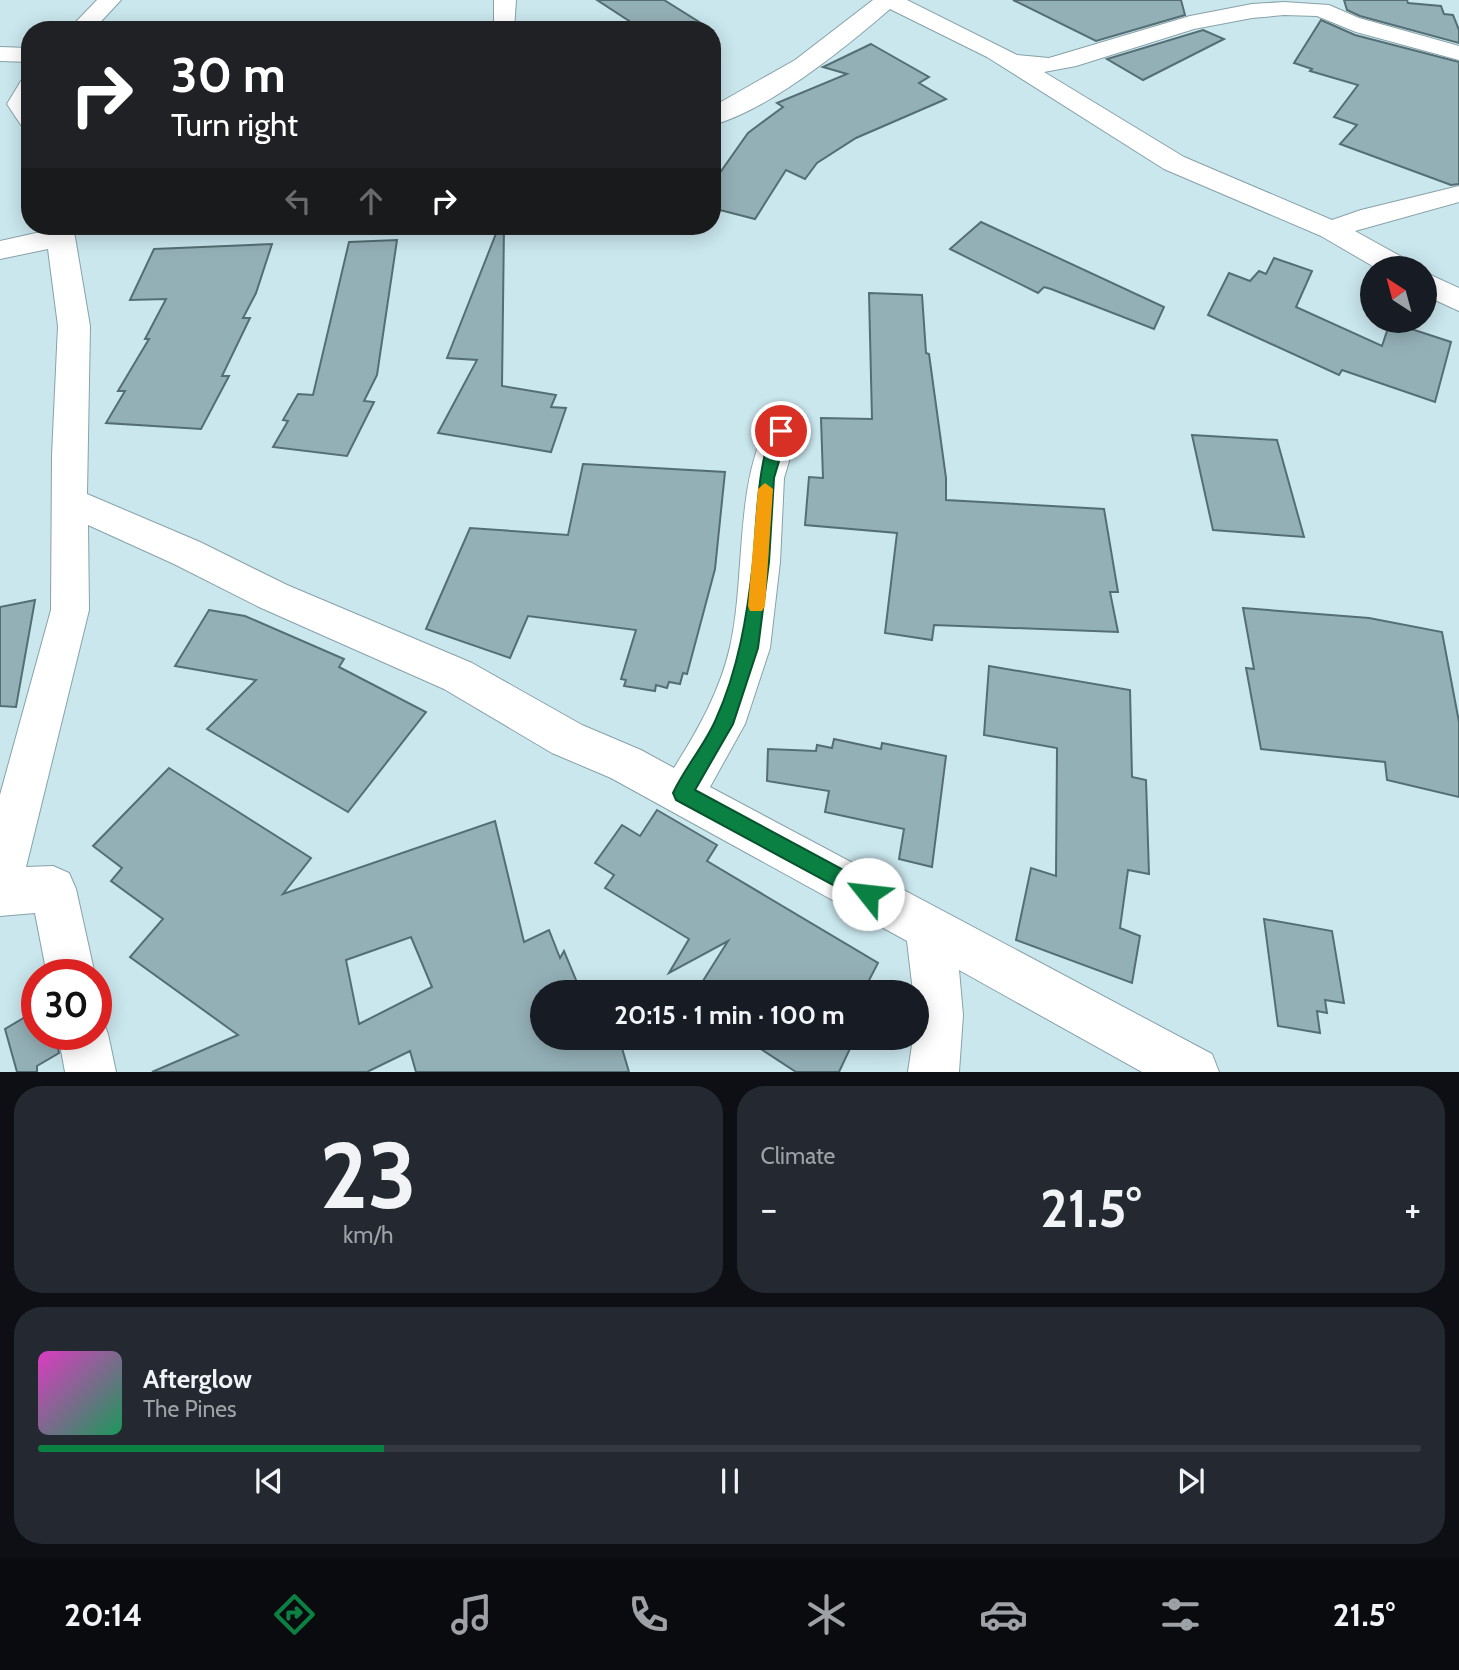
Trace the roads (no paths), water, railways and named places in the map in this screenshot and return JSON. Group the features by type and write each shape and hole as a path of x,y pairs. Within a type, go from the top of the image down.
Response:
{"street":[{"path":"88,21 110,0"},
{"path":"504,21 505,0"},
{"path":"721,113 806,65 888,0 1013,62 1174,163 1331,230 1378,256"},
{"path":"1013,62 1049,65 1226,13 1316,5 1347,22 1424,45 1459,52"},
{"path":"0,54 21,55"},
{"path":"1331,230 1371,216 1459,194"},
{"path":"0,250 47,235"},
{"path":"60,235 74,326 70,610 1,868 16,888 28,892 53,889 68,959"},
{"path":"1437,289 1459,301"},
{"path":"683,793 724,724 750,648 761,562 766,478 781,431"},
{"path":"71,502 187,553 273,596 458,676 567,739 626,764 683,793 1194,1072"},
{"path":"928,926 940,997 940,1032 933,1072"},
{"path":"86,1050 91,1072"}]}
